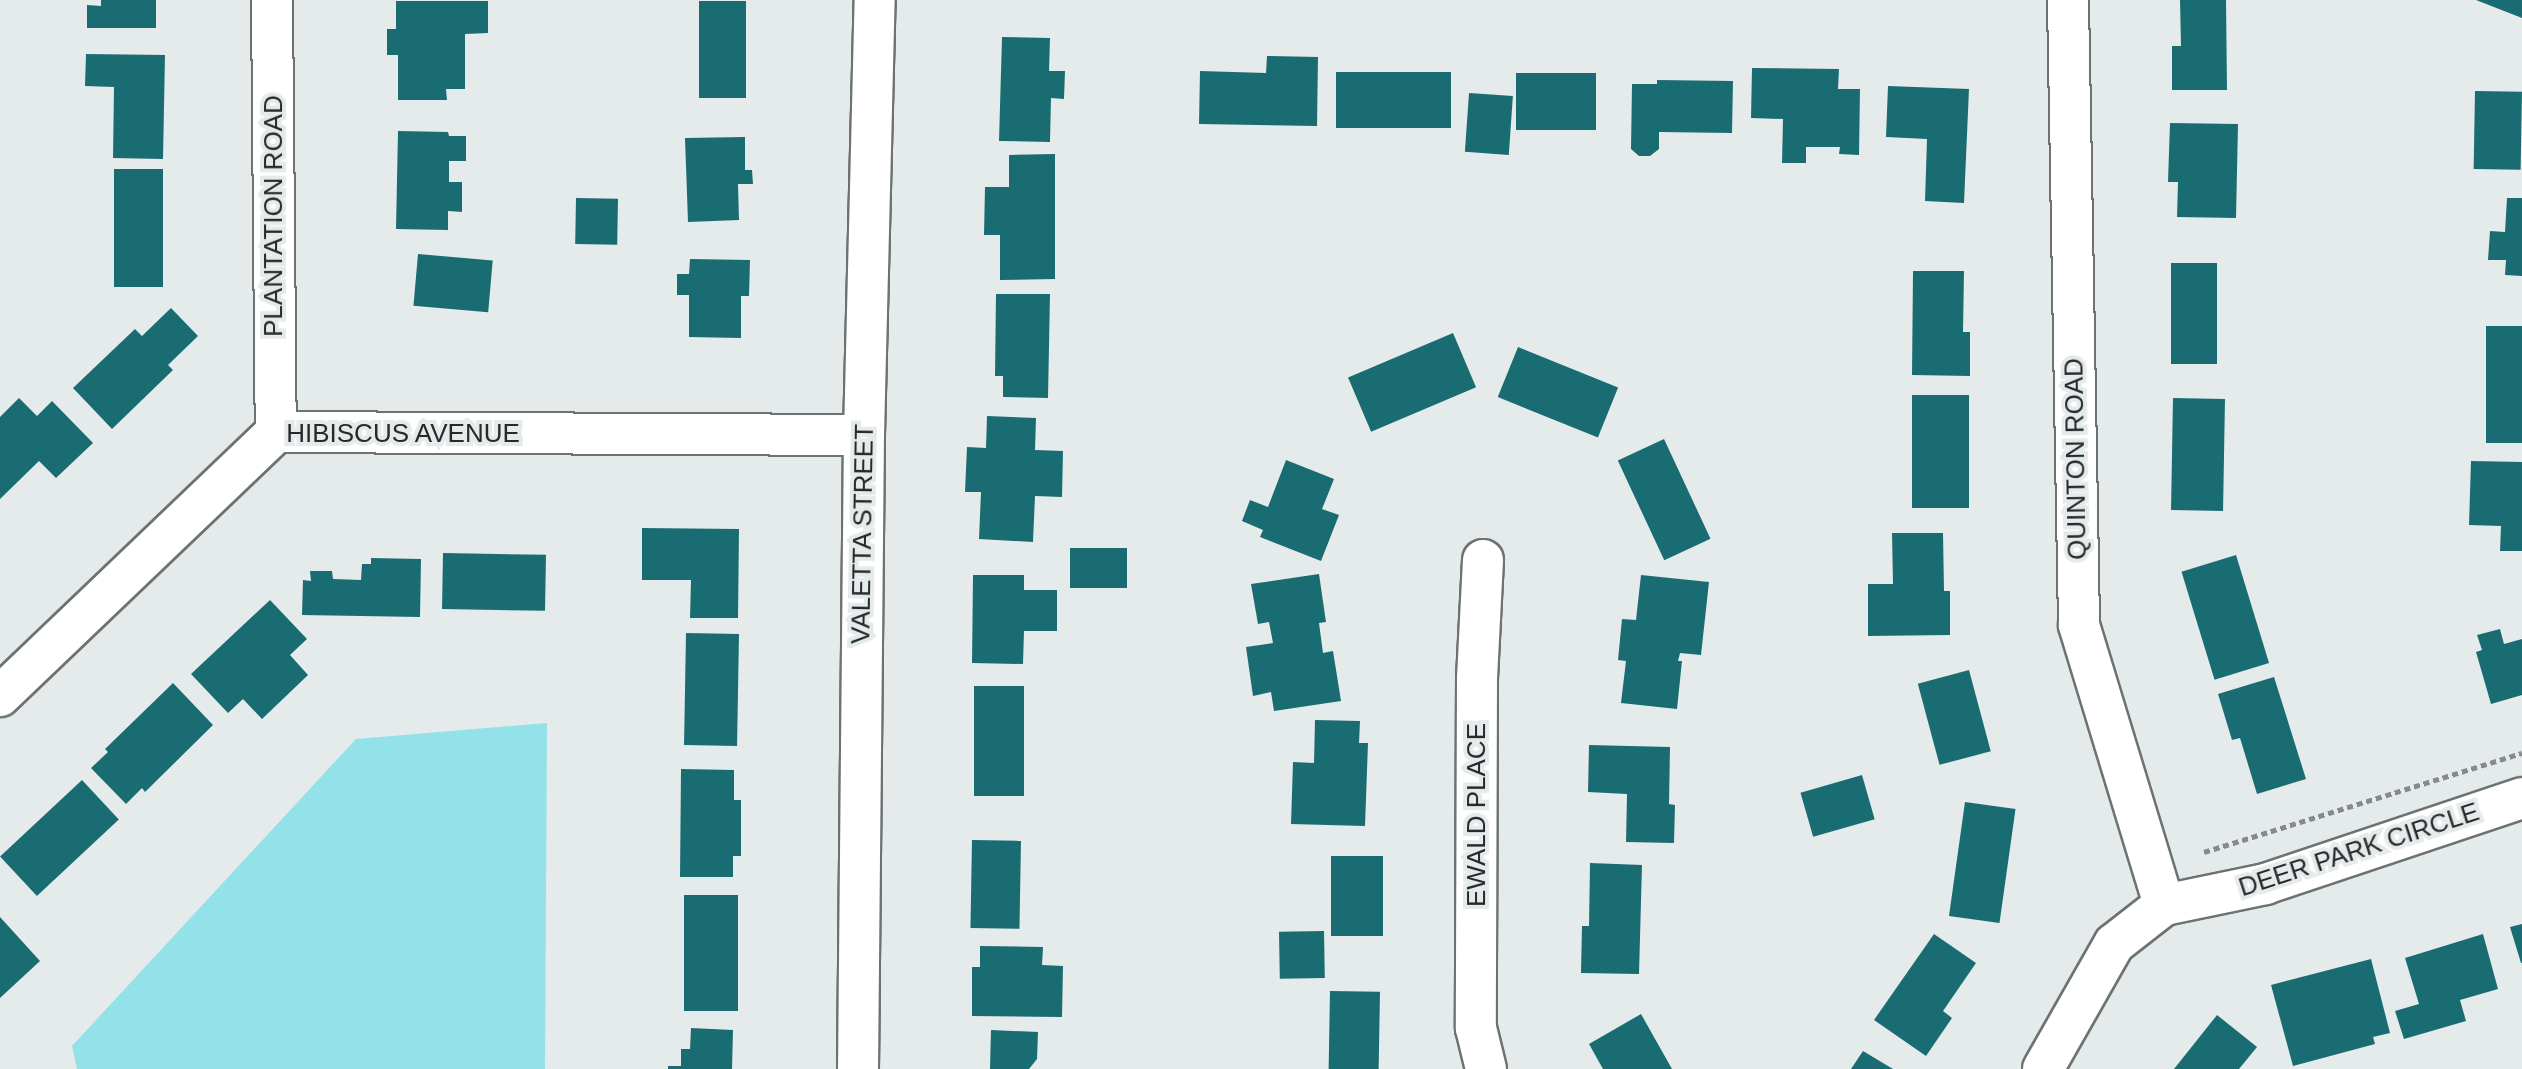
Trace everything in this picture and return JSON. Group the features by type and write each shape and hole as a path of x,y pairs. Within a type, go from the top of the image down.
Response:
{"street":[{"name":"PLANTATION ROAD","path":"272,0 276,432"},
{"name":"VALETTA STREET","path":"858,1069 864,435 875,0"},
{"name":"QUINTON ROAD","path":"2068,0 2079,625 2164,905"},
{"name":"HIBISCUS AVENUE","path":"0,696 276,432 864,435"},
{"name":"EWALD PLACE","path":"1483,560 1477,679 1476,1028 1486,1069"},
{"name":"DEER PARK CIRCLE","path":"2043,1069 2114,944 2164,905 2265,884 2522,798"}],"path":[{"path":"2204,852 2522,753"}],"shaded area":[{"path":"547,723 545,1069 77,1069 72,1046 356,739"}],"building":[{"path":"101,0 156,0 156,28 87,28 87,5 101,6"},
{"path":"2180,0 2226,0 2227,90 2172,90 2172,46 2181,46"},
{"path":"2476,0 2522,0 2522,18"},
{"path":"396,1 488,1 488,33 465,34 465,89 446,89 447,100 398,100 398,55 387,55 387,29 396,29"},
{"path":"699,1 746,1 746,98 699,98"},
{"path":"1002,37 1050,38 1049,71 1065,71 1064,99 1051,98 1050,142 999,141"},
{"path":"86,54 165,55 163,159 113,158 114,87 85,86"},
{"path":"1267,56 1318,57 1317,126 1199,124 1200,71 1266,73"},
{"path":"1752,68 1839,69 1838,89 1860,89 1859,155 1839,154 1840,147 1806,147 1806,163 1782,163 1783,119 1751,118"},
{"path":"1336,72 1451,72 1451,128 1336,128"},
{"path":"1516,73 1596,73 1596,130 1516,130"},
{"path":"1657,80 1733,81 1732,133 1659,132 1659,149 1650,156 1639,156 1631,149 1632,84 1657,84"},
{"path":"1888,86 1969,89 1964,203 1925,201 1927,139 1886,137"},
{"path":"2475,91 2522,92 2521,170 2474,169"},
{"path":"1469,93 1513,96 1509,155 1465,152"},
{"path":"2170,123 2238,124 2236,218 2177,217 2178,182 2168,182"},
{"path":"398,131 448,132 449,136 466,136 466,161 449,161 449,182 462,182 462,212 448,211 448,230 396,229"},
{"path":"745,137 745,170 752,170 753,184 738,184 739,220 688,222 685,138"},
{"path":"1055,154 1055,279 1000,280 1000,235 984,235 985,187 1009,187 1009,155"},
{"path":"114,169 163,169 163,287 114,287"},
{"path":"576,198 618,199 617,245 575,244"},
{"path":"2507,198 2522,198 2522,276 2505,275 2506,260 2488,260 2490,231 2505,232"},
{"path":"418,254 493,261 488,312 413,306"},
{"path":"690,259 750,260 749,296 741,296 741,338 689,337 689,295 677,295 677,274 689,274"},
{"path":"2171,263 2217,263 2217,364 2171,364"},
{"path":"1913,271 1964,271 1963,332 1970,332 1970,376 1912,375"},
{"path":"996,294 1050,294 1048,398 1003,397 1003,376 995,376"},
{"path":"171,308 198,336 168,365 173,370 112,429 73,388 135,329 142,336"},
{"path":"2486,326 2522,326 2522,443 2486,443"},
{"path":"1453,333 1476,387 1371,432 1348,378"},
{"path":"1518,347 1618,387 1598,438 1498,397"},
{"path":"1912,395 1969,395 1969,508 1912,508"},
{"path":"19,398 37,416 52,401 93,443 56,478 39,461 0,499 0,417"},
{"path":"2173,398 2225,399 2223,511 2171,510"},
{"path":"987,416 1036,418 1035,450 1063,451 1062,497 1035,496 1033,542 979,539 981,492 965,492 967,447 986,448"},
{"path":"1664,439 1710,539 1664,560 1618,461"},
{"path":"1286,460 1334,479 1322,509 1339,515 1321,561 1260,537 1263,530 1242,521 1250,500 1268,507"},
{"path":"2471,461 2522,462 2522,551 2500,551 2501,526 2469,525"},
{"path":"642,528 739,529 738,618 690,618 691,580 642,580"},
{"path":"1892,533 1943,533 1944,591 1950,591 1950,635 1868,636 1868,584 1893,584"},
{"path":"1070,548 1127,548 1127,588 1070,588"},
{"path":"443,553 546,555 545,611 442,609"},
{"path":"2236,555 2269,663 2215,680 2181,572"},
{"path":"371,558 421,559 420,617 302,615 303,580 311,581 310,571 332,571 333,579 361,580 362,564 371,564"},
{"path":"1319,574 1326,622 1319,623 1323,653 1333,651 1341,701 1274,711 1271,692 1253,696 1246,647 1273,643 1269,622 1258,624 1251,584"},
{"path":"973,575 1024,575 1024,590 1057,590 1057,631 1024,631 1023,664 972,663"},
{"path":"1641,575 1709,582 1701,655 1680,653 1678,661 1682,661 1677,709 1621,703 1626,661 1618,660 1622,619 1636,620"},
{"path":"270,600 307,639 290,655 308,675 262,719 243,699 228,713 191,674"},
{"path":"2500,629 2504,644 2522,639 2522,695 2491,704 2476,652 2482,650 2477,635"},
{"path":"686,633 739,634 737,746 684,745"},
{"path":"1969,670 1991,751 1940,765 1918,684"},
{"path":"2274,677 2306,779 2257,794 2240,738 2232,740 2218,694"},
{"path":"173,683 213,725 145,792 142,788 126,804 91,768 108,752 105,749"},
{"path":"974,686 1024,686 1024,796 974,796"},
{"path":"1315,720 1360,721 1359,743 1368,743 1365,826 1291,824 1293,762 1314,763"},
{"path":"1589,745 1670,747 1669,804 1675,805 1674,843 1626,842 1627,794 1588,792"},
{"path":"681,769 734,770 734,800 741,800 741,856 733,856 733,877 680,877"},
{"path":"1862,775 1875,819 1813,837 1800,793"},
{"path":"82,780 119,819 37,896 0,856"},
{"path":"1965,802 2016,809 1999,923 1949,916"},
{"path":"972,840 1021,841 1019,929 970,928"},
{"path":"1331,856 1383,856 1383,936 1331,936"},
{"path":"1590,863 1642,865 1639,974 1581,973 1582,926 1589,926"},
{"path":"684,895 738,895 738,1011 684,1011"},
{"path":"0,917 40,961 0,998"},
{"path":"2522,924 2522,963 2521,963 2510,927"},
{"path":"1324,931 1325,978 1280,979 1279,932"},
{"path":"1934,934 1976,963 1943,1011 1952,1018 1926,1056 1874,1020"},
{"path":"2483,934 2498,989 2460,1000 2466,1021 2404,1039 2395,1011 2419,1004 2405,958"},
{"path":"980,946 1043,947 1042,965 1063,966 1062,1017 972,1016 972,967 980,967"},
{"path":"2371,959 2390,1033 2373,1037 2375,1044 2293,1066 2271,985"},
{"path":"1330,991 1380,992 1379,1069 1329,1069"},
{"path":"1641,1014 1672,1069 1603,1069 1589,1044"},
{"path":"2217,1015 2257,1047 2239,1069 2174,1069"},
{"path":"691,1028 733,1030 732,1069 668,1069 668,1066 681,1066 681,1049 690,1049"},
{"path":"991,1030 1038,1032 1037,1059 1029,1069 990,1069"},
{"path":"1863,1051 1893,1069 1851,1069"}]}
